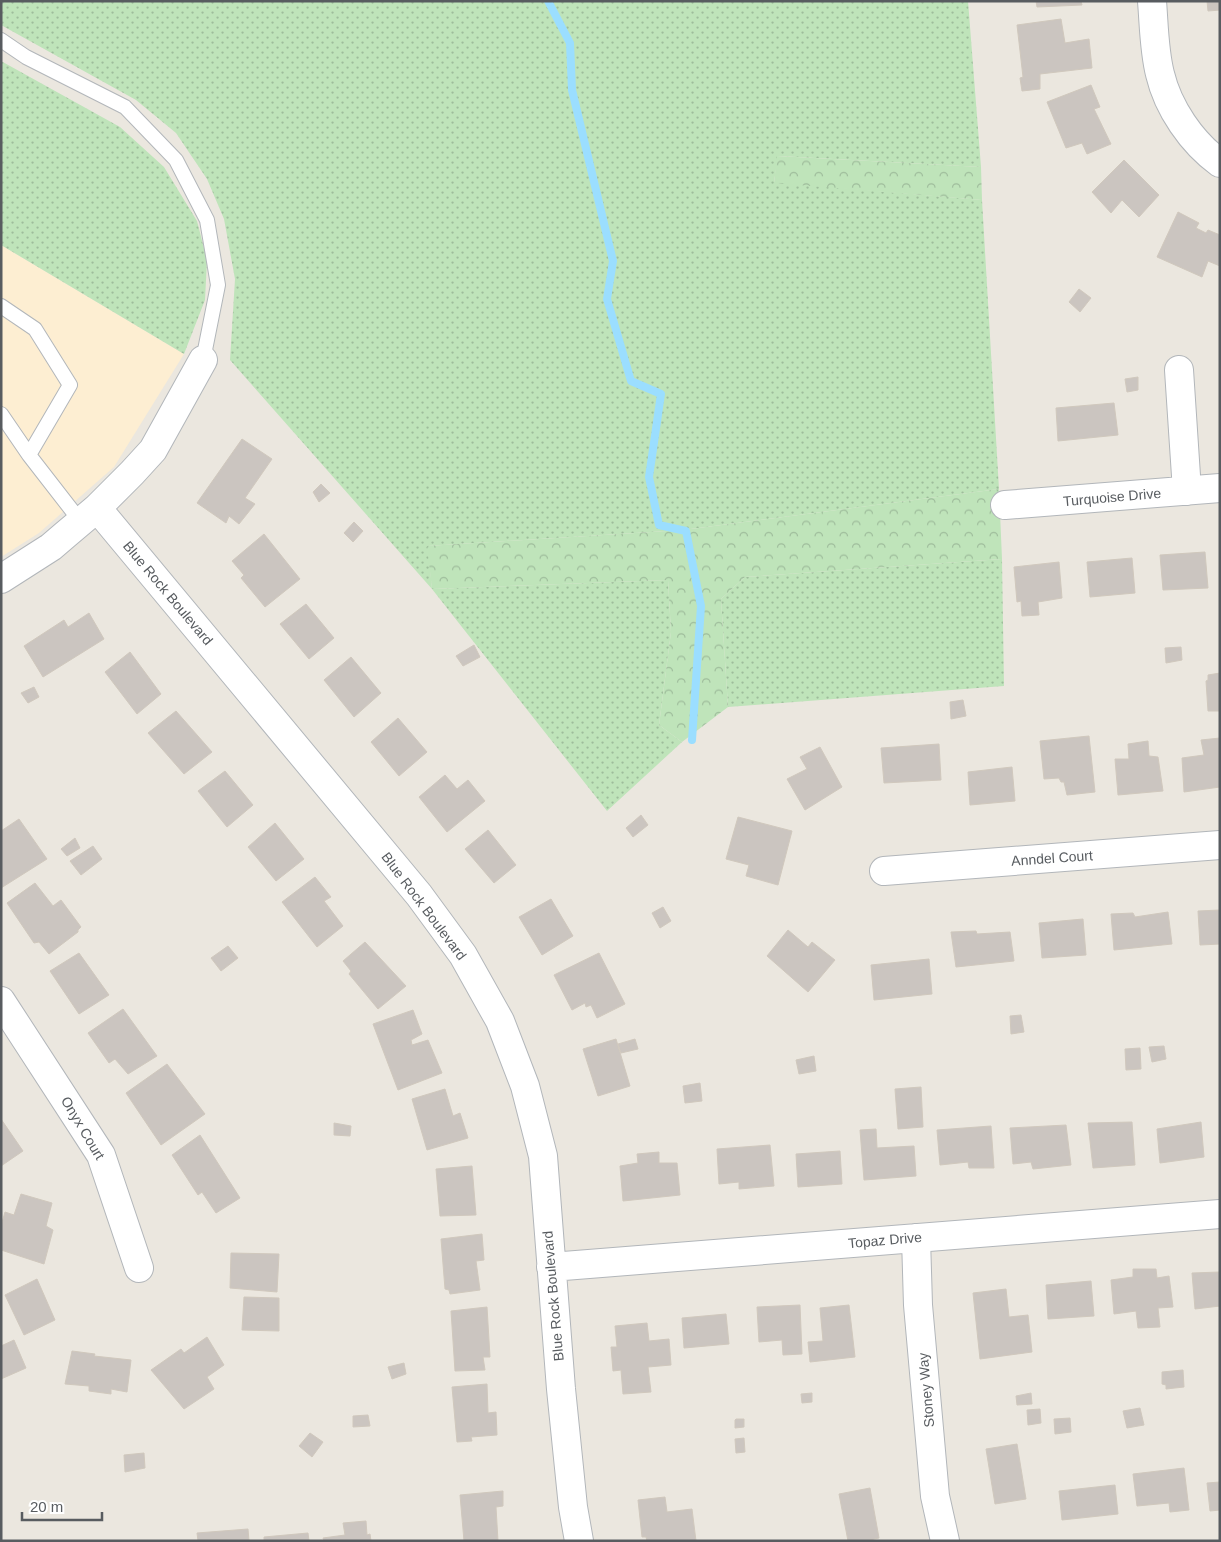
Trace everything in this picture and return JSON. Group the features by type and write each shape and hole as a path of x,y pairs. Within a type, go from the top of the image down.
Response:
{"street":[{"path":"1152,1 1160,74 1171,105 1188,131 1210,156 1220,163"},
{"path":"1,579 50,547 89,515 132,473 153,450 203,360"},
{"path":"1180,370 1187,491"},
{"name":"Turquoise Drive","path":"1005,505 1220,488"},
{"name":"Blue Rock Boulevard","path":"89,515 418,895 464,955 500,1021 525,1086 543,1156 562,1399 573,1507 579,1541"},
{"name":"Anndel Court","path":"884,871 1220,845"},
{"name":"Onyx Court","path":"1,1001 101,1155 139,1268"},
{"name":"Topaz Drive","path":"551,1267 1220,1214"},
{"name":"Stoney Way","path":"916,1238 918,1304 935,1496 945,1541"}],"lane":[{"path":"1,40 26,57 125,107 176,160 207,220 218,285 203,360"},
{"path":"1,306 35,329 70,384 29,454"},
{"path":"1,414 29,454 89,515"}],"shaded area":[{"path":"1,245 184,354 114,467 39,533 1,557"}],"green space":[{"path":"1,1 968,1 981,167 778,156 774,182 982,200 999,489 683,530 428,546 432,589 230,360 235,279 224,219 207,179 176,133 136,100 1,25"},
{"path":"1,61 120,127 164,167 197,221 207,260 205,300 184,354 1,245"},
{"path":"777,156 981,167 982,200 774,183"},
{"path":"999,489 1002,559 745,577 721,599 728,707 682,742 659,725 671,632 668,580 432,589 427,546 683,530"},
{"path":"1002,559 1004,686 728,707 721,599 745,577"},
{"path":"668,580 671,632 659,725 682,742 607,811 432,589"}],"building":[{"path":"1036,1 1081,1 1082,5 1037,7"},
{"path":"1207,1 1220,1 1220,10 1208,11"},
{"path":"1061,19 1065,43 1089,39 1092,68 1040,74 1040,89 1022,91 1020,78 1023,77 1017,25"},
{"path":"1091,85 1100,107 1094,109 1111,144 1087,154 1082,143 1066,148 1047,102"},
{"path":"1124,160 1159,195 1139,217 1122,200 1111,213 1092,192"},
{"path":"1178,212 1199,223 1196,228 1206,233 1208,230 1220,235 1220,266 1208,261 1202,277 1157,257"},
{"path":"1079,289 1091,298 1080,312 1069,302"},
{"path":"1138,377 1138,390 1127,392 1125,379"},
{"path":"1114,403 1118,435 1058,441 1056,408"},
{"path":"242,439 272,459 245,498 255,504 239,524 229,516 226,523 197,503"},
{"path":"321,484 330,493 319,502 313,492"},
{"path":"354,522 363,531 353,542 344,533"},
{"path":"264,534 300,579 265,607 241,578 244,575 232,561"},
{"path":"1205,552 1208,588 1163,590 1160,555"},
{"path":"1132,558 1135,593 1090,597 1087,562"},
{"path":"1059,562 1062,598 1038,602 1039,615 1022,616 1021,601 1017,602 1014,567"},
{"path":"306,604 334,638 309,659 280,624"},
{"path":"89,613 104,639 43,677 24,646 64,620 68,627"},
{"path":"474,645 480,657 463,666 456,656"},
{"path":"1181,647 1182,660 1166,663 1165,648"},
{"path":"130,652 161,694 137,714 105,672"},
{"path":"351,657 381,693 354,717 324,680"},
{"path":"1220,673 1220,711 1208,711 1206,681 1208,680 1208,675"},
{"path":"34,687 39,697 28,703 21,693"},
{"path":"963,700 966,716 951,719 950,702"},
{"path":"176,711 212,752 184,774 148,733"},
{"path":"398,718 427,752 399,776 371,742"},
{"path":"1089,736 1095,792 1067,795 1064,782 1061,782 1059,778 1044,779 1040,741"},
{"path":"1220,738 1220,787 1184,792 1182,758 1204,755 1201,740"},
{"path":"1148,741 1149,756 1158,757 1163,791 1118,795 1115,759 1129,759 1128,744"},
{"path":"939,744 941,780 884,783 881,748"},
{"path":"820,747 842,787 805,810 787,779 807,769 800,757"},
{"path":"1012,767 1015,801 970,805 968,772"},
{"path":"225,771 253,805 227,827 198,791"},
{"path":"445,775 457,789 468,780 485,801 447,832 419,797"},
{"path":"641,815 648,825 633,837 626,828"},
{"path":"738,817 792,831 778,885 746,876 749,865 726,859"},
{"path":"19,819 47,859 1,888 1,831"},
{"path":"275,823 304,859 276,881 248,847"},
{"path":"488,830 516,865 494,883 465,849"},
{"path":"75,838 80,848 67,856 61,849"},
{"path":"93,846 102,859 81,875 70,861"},
{"path":"315,877 331,897 324,901 343,926 317,947 282,902"},
{"path":"35,883 53,906 61,900 81,927 78,932 49,954 39,942 34,943 7,903"},
{"path":"551,899 573,936 542,955 519,917"},
{"path":"663,907 671,921 660,928 652,913"},
{"path":"1220,910 1220,944 1200,945 1198,911"},
{"path":"1168,912 1172,944 1114,950 1111,914 1133,913 1135,917"},
{"path":"1083,919 1086,955 1042,958 1039,923"},
{"path":"788,930 808,947 812,942 835,960 808,992 767,956"},
{"path":"976,931 977,934 1010,932 1014,961 956,967 951,932"},
{"path":"365,942 406,986 378,1009 349,974 351,971 343,961"},
{"path":"228,946 238,958 221,971 211,958"},
{"path":"79,953 109,995 79,1014 50,971"},
{"path":"599,953 625,1004 597,1018 591,1005 586,1007 585,1003 572,1010 554,975"},
{"path":"929,959 932,994 874,1000 871,965"},
{"path":"123,1009 157,1056 128,1074 115,1059 109,1063 88,1033"},
{"path":"413,1010 422,1034 411,1040 412,1045 428,1040 442,1073 398,1090 373,1024"},
{"path":"1021,1015 1024,1032 1011,1034 1010,1016"},
{"path":"616,1039 630,1086 598,1096 583,1049"},
{"path":"635,1039 638,1049 621,1053 618,1044"},
{"path":"1164,1046 1166,1059 1152,1062 1149,1047"},
{"path":"1140,1048 1141,1069 1126,1070 1125,1049"},
{"path":"814,1056 816,1071 799,1074 796,1060"},
{"path":"167,1064 205,1114 161,1145 126,1093"},
{"path":"700,1083 702,1101 685,1103 683,1086"},
{"path":"921,1087 923,1127 898,1129 895,1089"},
{"path":"445,1089 453,1116 460,1113 468,1138 427,1150 412,1099"},
{"path":"1,1119 23,1151 1,1166"},
{"path":"1132,1122 1135,1165 1093,1168 1088,1123"},
{"path":"1201,1122 1204,1157 1160,1163 1157,1129"},
{"path":"334,1123 351,1126 350,1136 334,1135"},
{"path":"1066,1125 1071,1165 1033,1169 1031,1162 1013,1164 1010,1128"},
{"path":"991,1126 994,1168 969,1168 968,1162 940,1165 937,1130"},
{"path":"876,1129 877,1148 914,1146 916,1176 864,1180 860,1130"},
{"path":"200,1135 240,1198 216,1213 202,1192 198,1195 172,1155"},
{"path":"770,1145 774,1186 739,1189 739,1182 719,1184 717,1149"},
{"path":"840,1151 842,1184 798,1187 796,1154"},
{"path":"659,1152 659,1163 677,1163 680,1195 623,1201 620,1166 638,1163 637,1154"},
{"path":"472,1166 476,1215 440,1216 436,1169"},
{"path":"21,1194 52,1203 46,1226 53,1230 44,1264 1,1250 1,1226 5,1212 14,1215"},
{"path":"482,1234 484,1260 476,1261 480,1290 450,1294 449,1290 445,1289 441,1239"},
{"path":"231,1253 279,1254 277,1292 230,1288"},
{"path":"1133,1269 1156,1269 1157,1278 1169,1276 1173,1307 1158,1308 1160,1327 1138,1328 1136,1311 1114,1314 1111,1280 1133,1277"},
{"path":"1220,1272 1220,1306 1195,1309 1192,1273"},
{"path":"37,1279 55,1320 24,1335 5,1295"},
{"path":"1091,1281 1094,1316 1048,1319 1046,1285"},
{"path":"1006,1289 1009,1317 1028,1315 1032,1352 980,1359 973,1293"},
{"path":"244,1297 279,1298 279,1331 242,1330"},
{"path":"800,1305 802,1354 783,1355 782,1340 759,1342 757,1307"},
{"path":"849,1305 855,1357 810,1362 808,1342 823,1341 820,1308"},
{"path":"487,1307 490,1357 483,1357 485,1370 455,1371 451,1311"},
{"path":"726,1314 729,1344 684,1348 682,1318"},
{"path":"647,1323 649,1341 669,1339 671,1365 648,1367 651,1392 623,1394 621,1370 613,1371 611,1347 617,1347 615,1326"},
{"path":"207,1337 224,1365 207,1377 214,1389 184,1409 151,1370 181,1349 184,1353"},
{"path":"14,1340 26,1368 1,1379 1,1346"},
{"path":"72,1351 95,1354 94,1356 131,1360 127,1392 111,1389 111,1394 89,1391 89,1386 65,1384"},
{"path":"404,1363 406,1374 392,1379 388,1367"},
{"path":"1183,1370 1184,1387 1166,1389 1166,1385 1162,1384 1162,1372"},
{"path":"487,1384 488,1413 496,1412 497,1435 471,1437 472,1441 457,1442 452,1387"},
{"path":"812,1393 812,1402 802,1403 801,1394"},
{"path":"1031,1393 1032,1404 1017,1405 1016,1396"},
{"path":"1140,1408 1144,1425 1127,1428 1123,1411"},
{"path":"1040,1409 1041,1423 1028,1425 1027,1410"},
{"path":"368,1415 370,1426 353,1427 353,1416"},
{"path":"1070,1418 1071,1432 1055,1434 1054,1419"},
{"path":"736,1419 744,1419 744,1427 735,1428"},
{"path":"310,1433 323,1442 312,1457 299,1446"},
{"path":"744,1438 745,1452 736,1453 735,1439"},
{"path":"1017,1444 1026,1499 995,1504 986,1449"},
{"path":"144,1453 145,1468 125,1472 124,1455"},
{"path":"1184,1468 1189,1510 1170,1512 1169,1503 1137,1506 1133,1474"},
{"path":"1220,1482 1220,1510 1210,1511 1207,1483"},
{"path":"1115,1485 1118,1514 1062,1520 1059,1491"},
{"path":"870,1488 879,1538 865,1541 848,1541 839,1494"},
{"path":"503,1491 503,1506 496,1507 498,1541 464,1541 460,1495"},
{"path":"665,1497 667,1512 692,1509 696,1541 647,1541 646,1537 642,1537 638,1500"},
{"path":"366,1521 367,1535 370,1534 371,1541 324,1541 323,1538 345,1535 343,1523"},
{"path":"248,1529 249,1541 198,1541 197,1533"},
{"path":"308,1533 309,1541 264,1541 264,1537"}],"waterway":[{"path":"548,1 570,43 572,90 613,261 607,299 631,381 661,394 649,477 659,525 686,531 701,606 692,740"}]}
